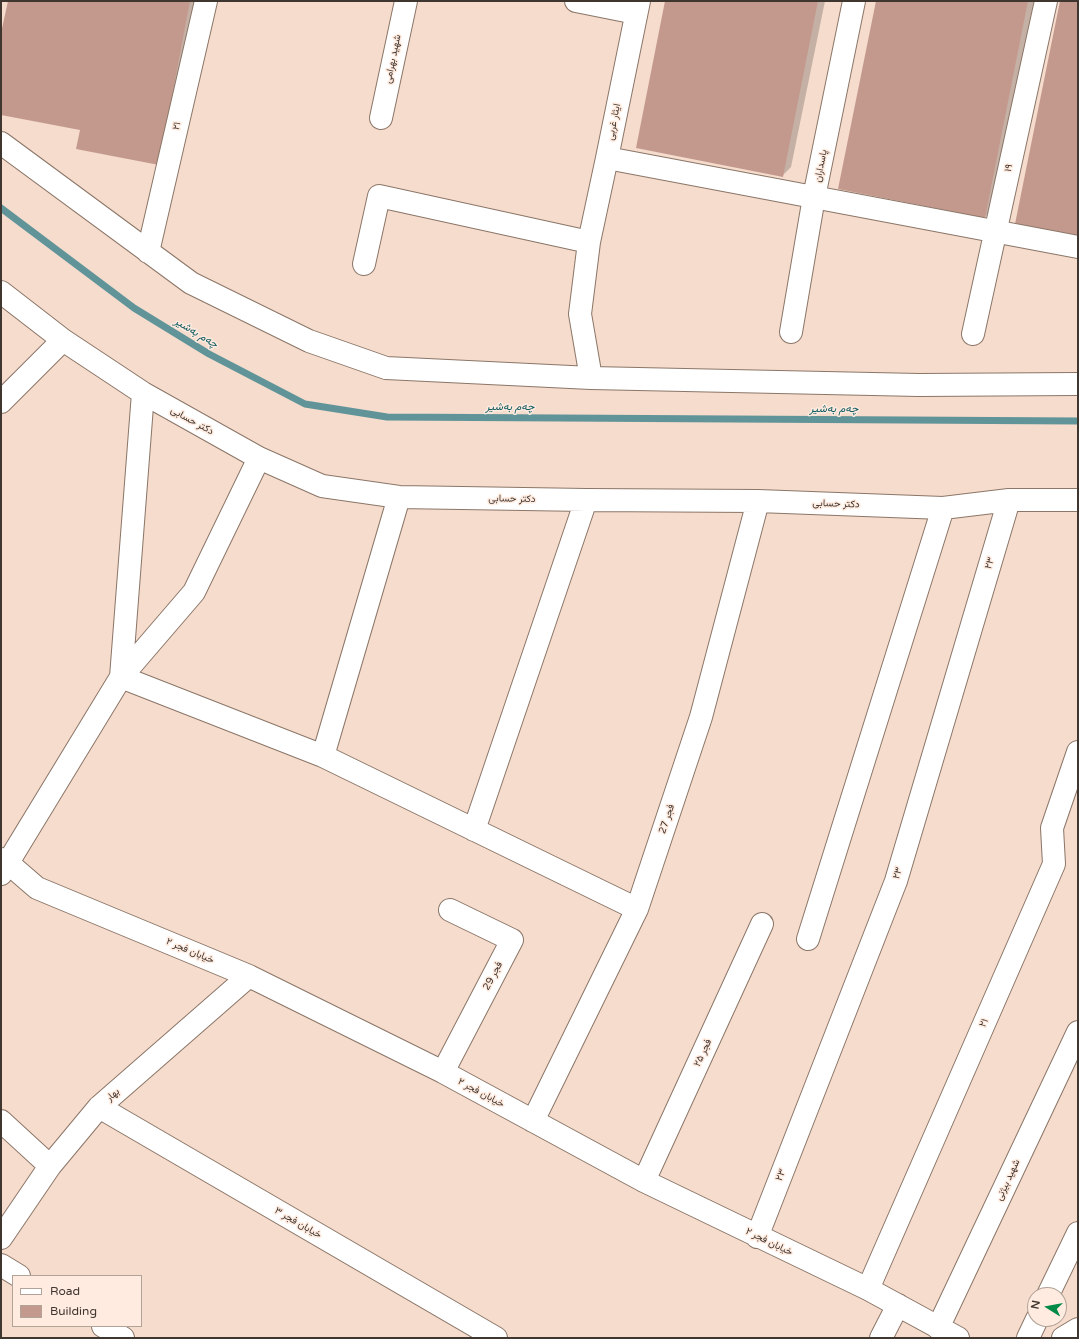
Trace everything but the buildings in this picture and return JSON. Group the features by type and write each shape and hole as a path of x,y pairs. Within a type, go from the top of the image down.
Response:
{"street":[{"name":"۲۱","path":"148,252 206,1"},
{"name":"شهید بهرامی","path":"381,118 406,1"},
{"path":"576,1 637,7"},
{"name":"پاسداران","path":"791,332 814,197 854,1"},
{"name":"۱۹","path":"972,334 1046,1"},
{"name":"ایثار غربی","path":"591,378 580,314 589,242 637,7"},
{"path":"1,143 191,283 309,341 386,368 591,378 919,385 1078,384"},
{"path":"607,158 1078,247"},
{"path":"364,264 379,196 589,242"},
{"name":"دکتر حسابی","path":"1,292 63,340 143,393 259,458 322,486 400,497 758,501 942,508 1009,500 1078,500"},
{"path":"1,402 63,340"},
{"path":"121,677 143,393"},
{"path":"3,866 121,677 194,592 259,458"},
{"path":"323,756 400,497"},
{"path":"474,830 586,500"},
{"name":"۲۳","path":"757,1237 896,881 1009,500"},
{"name":"فجر 27","path":"533,1121 637,909 701,717 758,501"},
{"path":"808,939 942,508"},
{"path":"121,677 323,756 637,909"},
{"name":"۲۱","path":"868,1290 1054,864 1052,828 1078,752"},
{"name":"خیابان فجر ۲","path":"3,866 37,888 249,976 443,1072 644,1181 868,1290 958,1338"},
{"name":"فجر 29","path":"443,1072 512,940 450,910"},
{"name":"فجر ۲۵","path":"644,1181 762,924"},
{"name":"بهار","path":"1,1238 50,1166 99,1107 249,976"},
{"name":"شهید بیژنی","path":"938,1328 1078,1032"},
{"name":"خیابان فجر ۳","path":"99,1107 496,1338"},
{"path":"1,1121 50,1166"},
{"path":"1052,1287 1078,1233"},
{"path":"1,1265 18,1275"},
{"path":"881,1338 898,1305"},
{"path":"105,1327 123,1338"},
{"path":"1028,1338 1033,1327"},
{"path":"1063,1338 1078,1329"}],"waterway":[{"name":"چەم بەشیر","path":"1,208 134,308 209,354 305,404 387,417 1078,421"}]}
